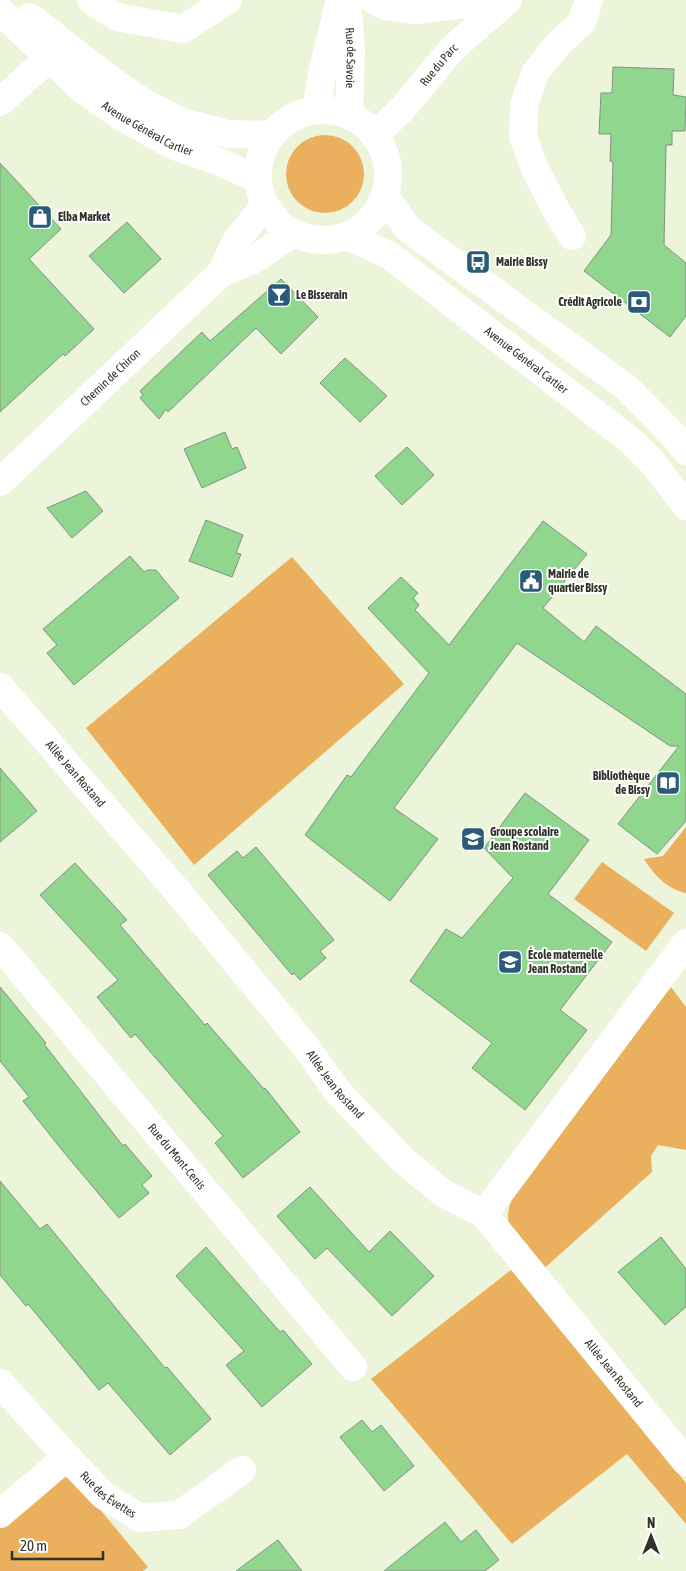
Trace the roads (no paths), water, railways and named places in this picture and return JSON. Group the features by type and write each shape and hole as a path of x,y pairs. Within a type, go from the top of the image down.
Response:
{"street":[{"name":"Avenue Général Cartier","path":"9,0 44,30 144,103 183,122 228,134 271,135"},
{"path":"91,0 117,17 183,28 228,0"},
{"name":"Rue de Savoie","path":"316,110 322,74 340,0"},
{"name":"Rue de Savoie","path":"348,0 351,50 350,116"},
{"path":"374,0 385,6 415,10 502,0"},
{"name":"Rue du Parc","path":"375,135 403,108 451,50 508,0"},
{"path":"572,236 548,194 529,154 523,137 524,105 535,72 558,44 582,22 589,0"},
{"name":"Avenue Général Cartier","path":"0,11 82,88 134,124 172,145 220,162 258,179"},
{"name":"Avenue Général Cartier","path":"41,50 59,56 145,117 174,117"},
{"path":"0,102 41,50"},
{"path":"316,110 333,111 350,116 375,135 386,156 389,176 385,195 377,212 364,227 334,240 313,240 293,233 276,222 265,206 260,193 258,179 261,156 271,135 294,116 316,110"},
{"path":"385,195 407,228 627,388 676,438 686,451"},
{"name":"Chemin de Chiron","path":"221,273 236,241 265,206"},
{"name":"Chemin de Chiron","path":"0,482 221,273 255,259 293,233"},
{"name":"Avenue Général Cartier","path":"347,236 389,254 630,440 653,463 686,506"},
{"name":"Allée Jean Rostand","path":"0,687 157,865 305,1046 338,1092 404,1160 443,1193 484,1214 686,1462"},
{"path":"484,1214 686,943"},
{"name":"Rue du Mont-Cenis","path":"0,946 353,1367"},
{"name":"Rue des Évettes","path":"0,1383 66,1457 103,1495 140,1518 179,1515 242,1470"},
{"path":"0,1514 66,1457"}],"place":[{"name":"Elba Market","path":"40,217"},
{"name":"Mairie Bissy","path":"478,262"},
{"name":"Le Bisserain","path":"279,295"},
{"name":"Crédit Agricole","path":"639,302"},
{"name":"Mairie de quartier Bissy","path":"531,581"},
{"name":"Bibliothèque de Bissy","path":"668,783"},
{"name":"Groupe scolaire Jean Rostand","path":"473,839"},
{"name":"École maternelle Jean Rostand","path":"510,962"}]}
